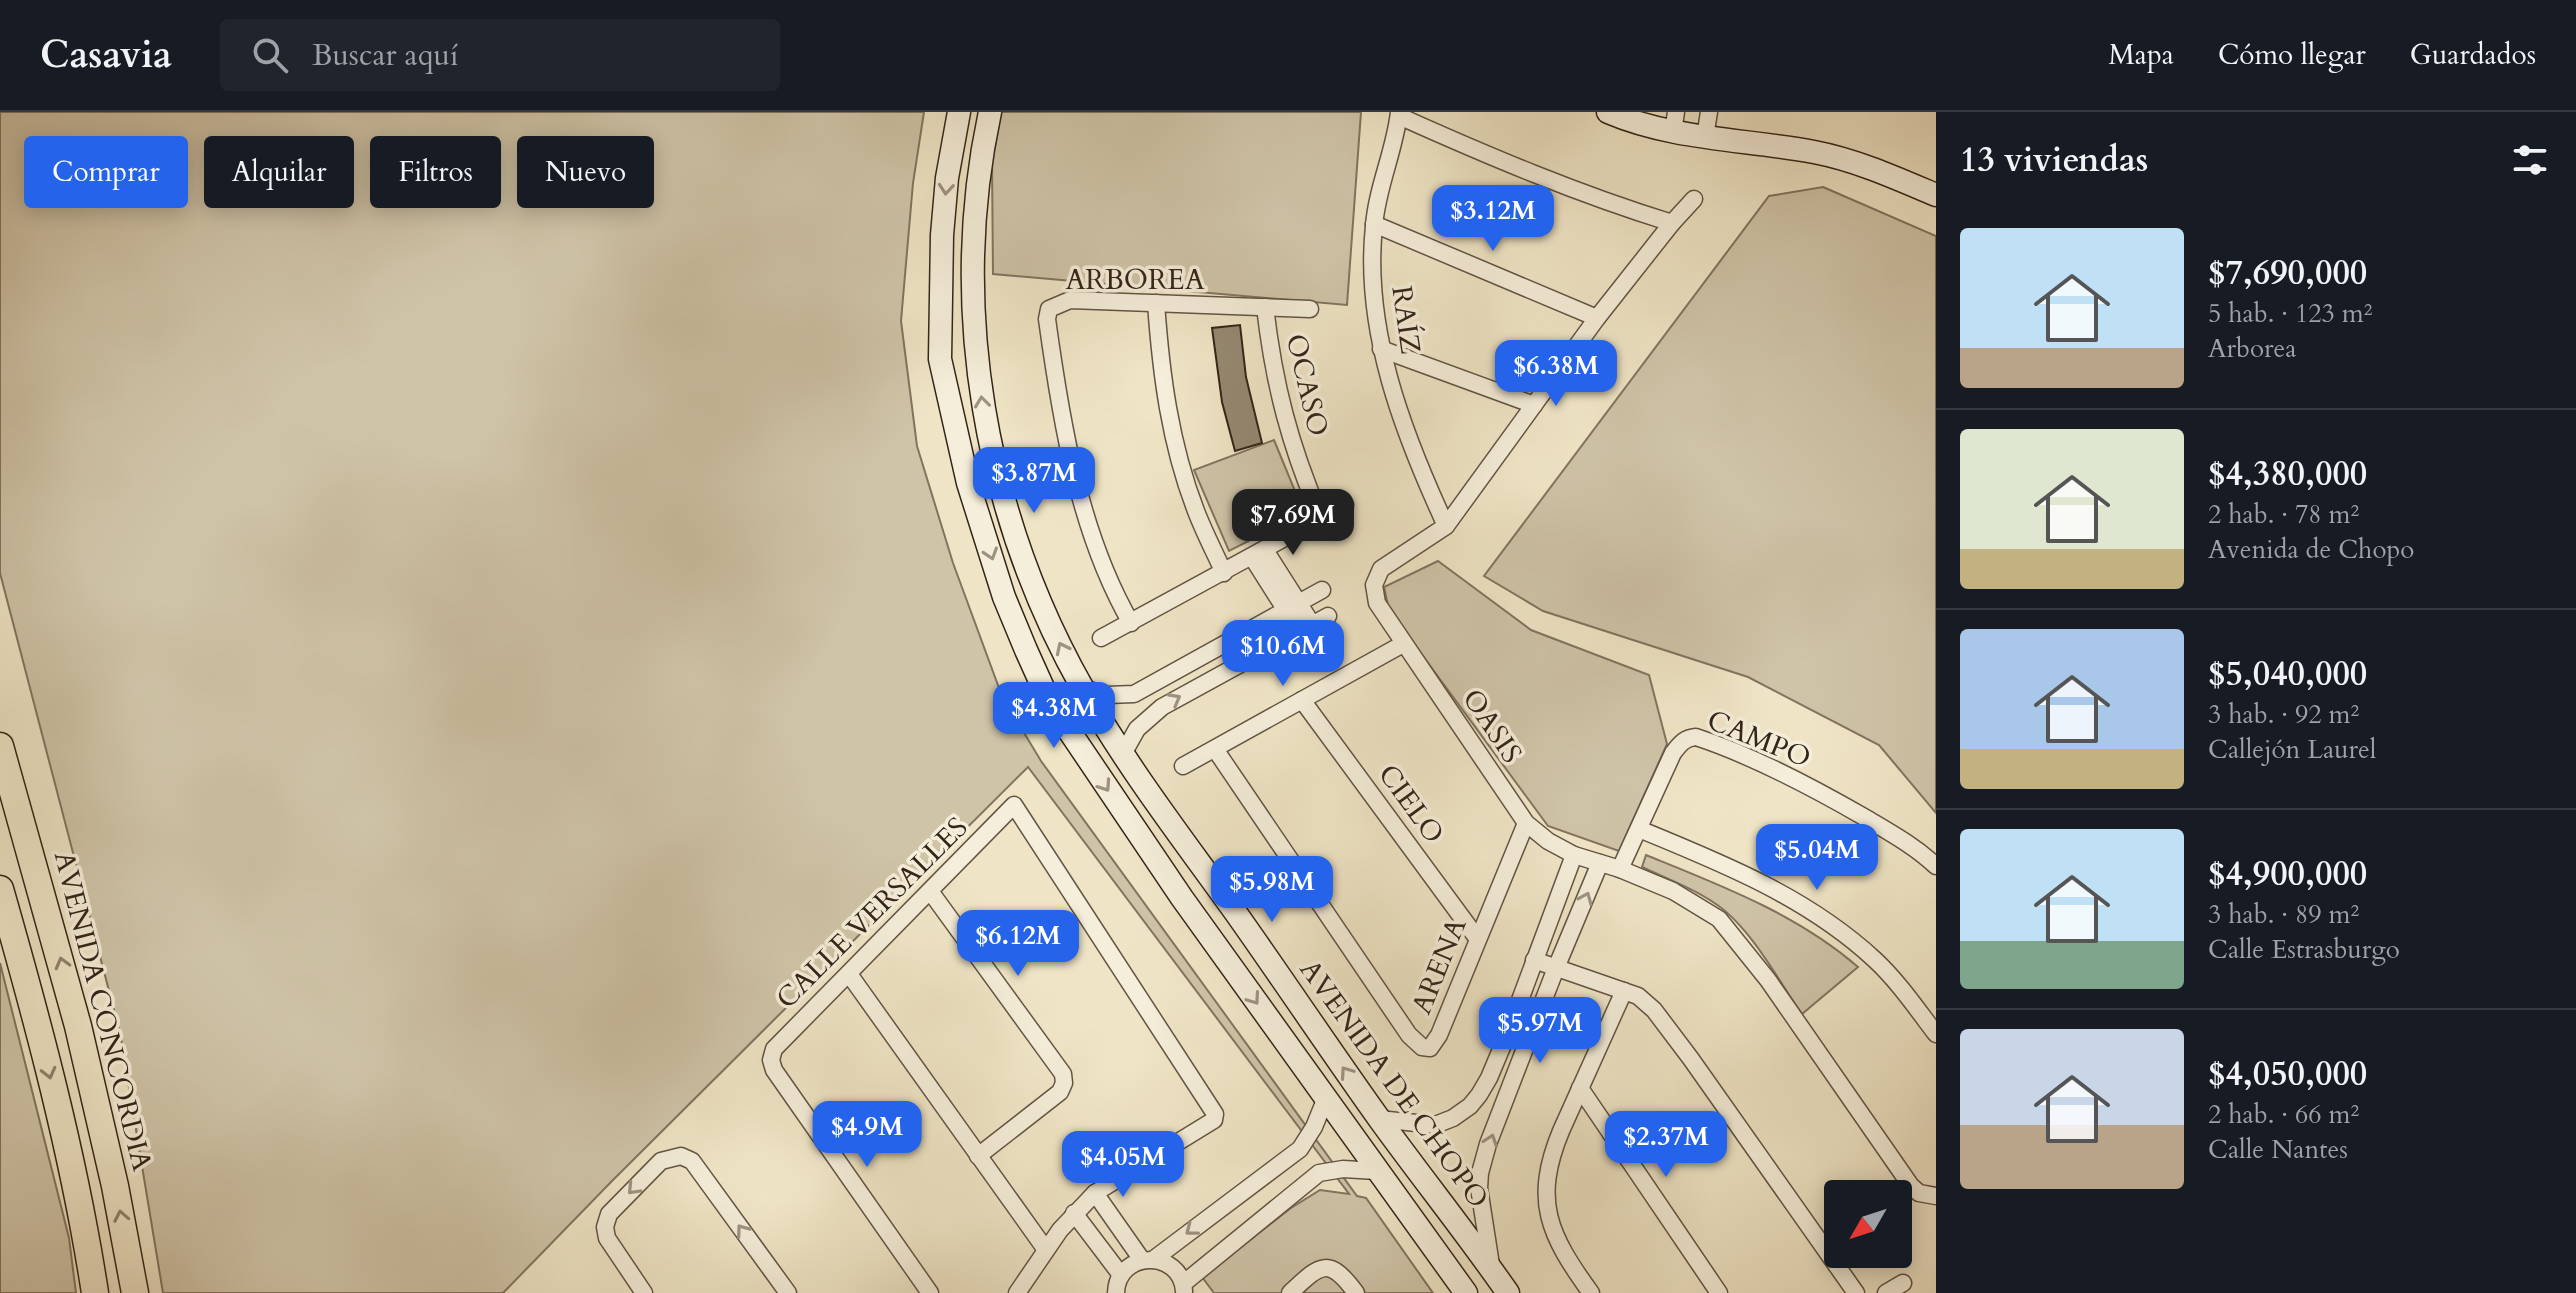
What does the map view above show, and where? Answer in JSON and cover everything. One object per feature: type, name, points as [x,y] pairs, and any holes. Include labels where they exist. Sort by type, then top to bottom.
[{"type":"main road","name":"AVENIDA CONCORDIA","points":[[0,746],[78,1026],[109,1157],[135,1293]]},
{"type":"main road","points":[[0,889],[60,1114],[88,1244],[95,1293]]},
{"type":"street","points":[[959,112],[947,178],[942,235],[940,359],[968,483],[1004,597],[1049,701],[1182,898],[1466,1293]]},
{"type":"street","name":"AVENIDA DE CHOPO","points":[[990,112],[974,232],[972,283],[984,415],[1004,500],[1036,595],[1082,688],[1123,754],[1379,1119],[1508,1293]]},
{"type":"street","points":[[1608,112],[1674,122],[1705,137],[1754,141],[1818,152],[1873,169],[1936,195]]},
{"type":"street","points":[[1705,137],[1709,112]]},
{"type":"street","points":[[1399,114],[1518,168],[1607,203],[1672,223]]},
{"type":"street","name":"RAÍZ","points":[[1399,114],[1374,224],[1374,284],[1381,349],[1401,420],[1446,526]]},
{"type":"street","points":[[1446,526],[1597,318],[1694,199]]},
{"type":"street","points":[[1374,224],[1597,318]]},
{"type":"street","name":"ARBOREA","points":[[1131,623],[1104,567],[1077,484],[1059,407],[1047,319],[1049,309],[1070,300],[1310,309]]},
{"type":"street","points":[[1156,303],[1161,373],[1175,442],[1195,509],[1224,573]]},
{"type":"street","name":"OCASO","points":[[1265,307],[1271,362],[1283,415],[1321,518]]},
{"type":"street","points":[[1381,349],[1534,405]]},
{"type":"street","points":[[1101,638],[1345,505]]},
{"type":"street","name":"OASIS","points":[[1446,526],[1381,569],[1374,585],[1377,603],[1526,823],[1548,841],[1574,855],[1620,869],[1673,891],[1719,919],[1768,980],[1911,1186],[1919,1193],[1936,1196]]},
{"type":"street","points":[[1259,554],[1306,628]]},
{"type":"street","points":[[1082,688],[1107,695],[1134,694],[1322,590]]},
{"type":"street","points":[[1123,754],[1137,729],[1162,707],[1328,616]]},
{"type":"street","points":[[1183,766],[1403,644]]},
{"type":"street","name":"CIELO","points":[[1302,700],[1477,938]]},
{"type":"street","name":"CAMPO","points":[[1620,869],[1673,753],[1682,742],[1696,737],[1788,776],[1838,802],[1895,835],[1936,866]]},
{"type":"street","name":"ARENA","points":[[1215,749],[1409,1035],[1422,1047],[1430,1048],[1437,1041],[1526,823]]},
{"type":"street","name":"CALLE VERSALLES","points":[[930,1293],[774,1070],[771,1060],[774,1049],[1014,805],[1212,1107],[1214,1120],[1095,1193]]},
{"type":"street","points":[[1639,829],[1760,881],[1836,928],[1876,960],[1936,1034]]},
{"type":"street","points":[[1379,1119],[1435,1125],[1453,1118],[1470,1106],[1489,1078],[1574,855]]},
{"type":"street","points":[[1492,1271],[1483,1223],[1480,1173],[1488,1144],[1556,968],[1600,863]]},
{"type":"street","points":[[1182,898],[1210,879]]},
{"type":"street","points":[[930,891],[1063,1074],[1064,1083],[1060,1092],[978,1156]]},
{"type":"street","points":[[1534,960],[1645,1001],[1666,1024],[1856,1293]]},
{"type":"street","points":[[849,974],[1046,1250]]},
{"type":"street","points":[[1591,1293],[1561,1250],[1545,1201],[1552,1152],[1624,991]]},
{"type":"street","points":[[1580,1088],[1719,1293]]},
{"type":"street","points":[[1116,1293],[1121,1275],[1130,1265],[1148,1259],[1300,1149],[1314,1127],[1325,1100]]},
{"type":"street","points":[[1300,1149],[1319,1173]]},
{"type":"street","points":[[644,1293],[612,1249],[605,1227],[609,1214],[661,1161],[681,1156],[692,1161],[788,1293]]},
{"type":"street","points":[[1017,1293],[1074,1213],[1095,1193],[1148,1259],[1167,1263],[1177,1271],[1184,1288],[1319,1173],[1343,1169],[1377,1171]]},
{"type":"street","points":[[1074,1213],[1121,1275]]},
{"type":"street","points":[[1290,1293],[1316,1269],[1325,1266],[1334,1269],[1356,1293]]},
{"type":"street","points":[[1886,1293],[1903,1283]]},
{"type":"shaded area","points":[[0,112],[924,112],[913,183],[901,321],[917,446],[953,563],[1002,696],[1041,761],[1357,1196],[1366,1198],[1433,1293],[1214,1293],[1202,1277],[1291,1208],[1320,1190],[1349,1194],[1028,767],[503,1293],[163,1293],[120,1033],[0,573]]},
{"type":"shaded area","points":[[1001,112],[1361,112],[1347,305],[993,274],[992,163]]},
{"type":"shaded area","points":[[1823,187],[1936,236],[1936,813],[1879,745],[1748,677],[1543,611],[1484,576],[1769,196]]},
{"type":"shaded area","points":[[1274,440],[1304,513],[1229,551],[1194,470]]},
{"type":"shaded area","points":[[1438,561],[1531,630],[1649,675],[1667,744],[1619,851],[1548,826],[1389,610],[1384,587]]},
{"type":"shaded area","points":[[1646,855],[1784,916],[1810,931],[1858,967],[1802,1014],[1736,921],[1705,897],[1642,867]]},
{"type":"shaded area","points":[[0,963],[69,1238],[76,1293],[0,1293]]},
{"type":"building","points":[[1240,325],[1246,377],[1262,443],[1235,451],[1222,402],[1212,328]]}]
